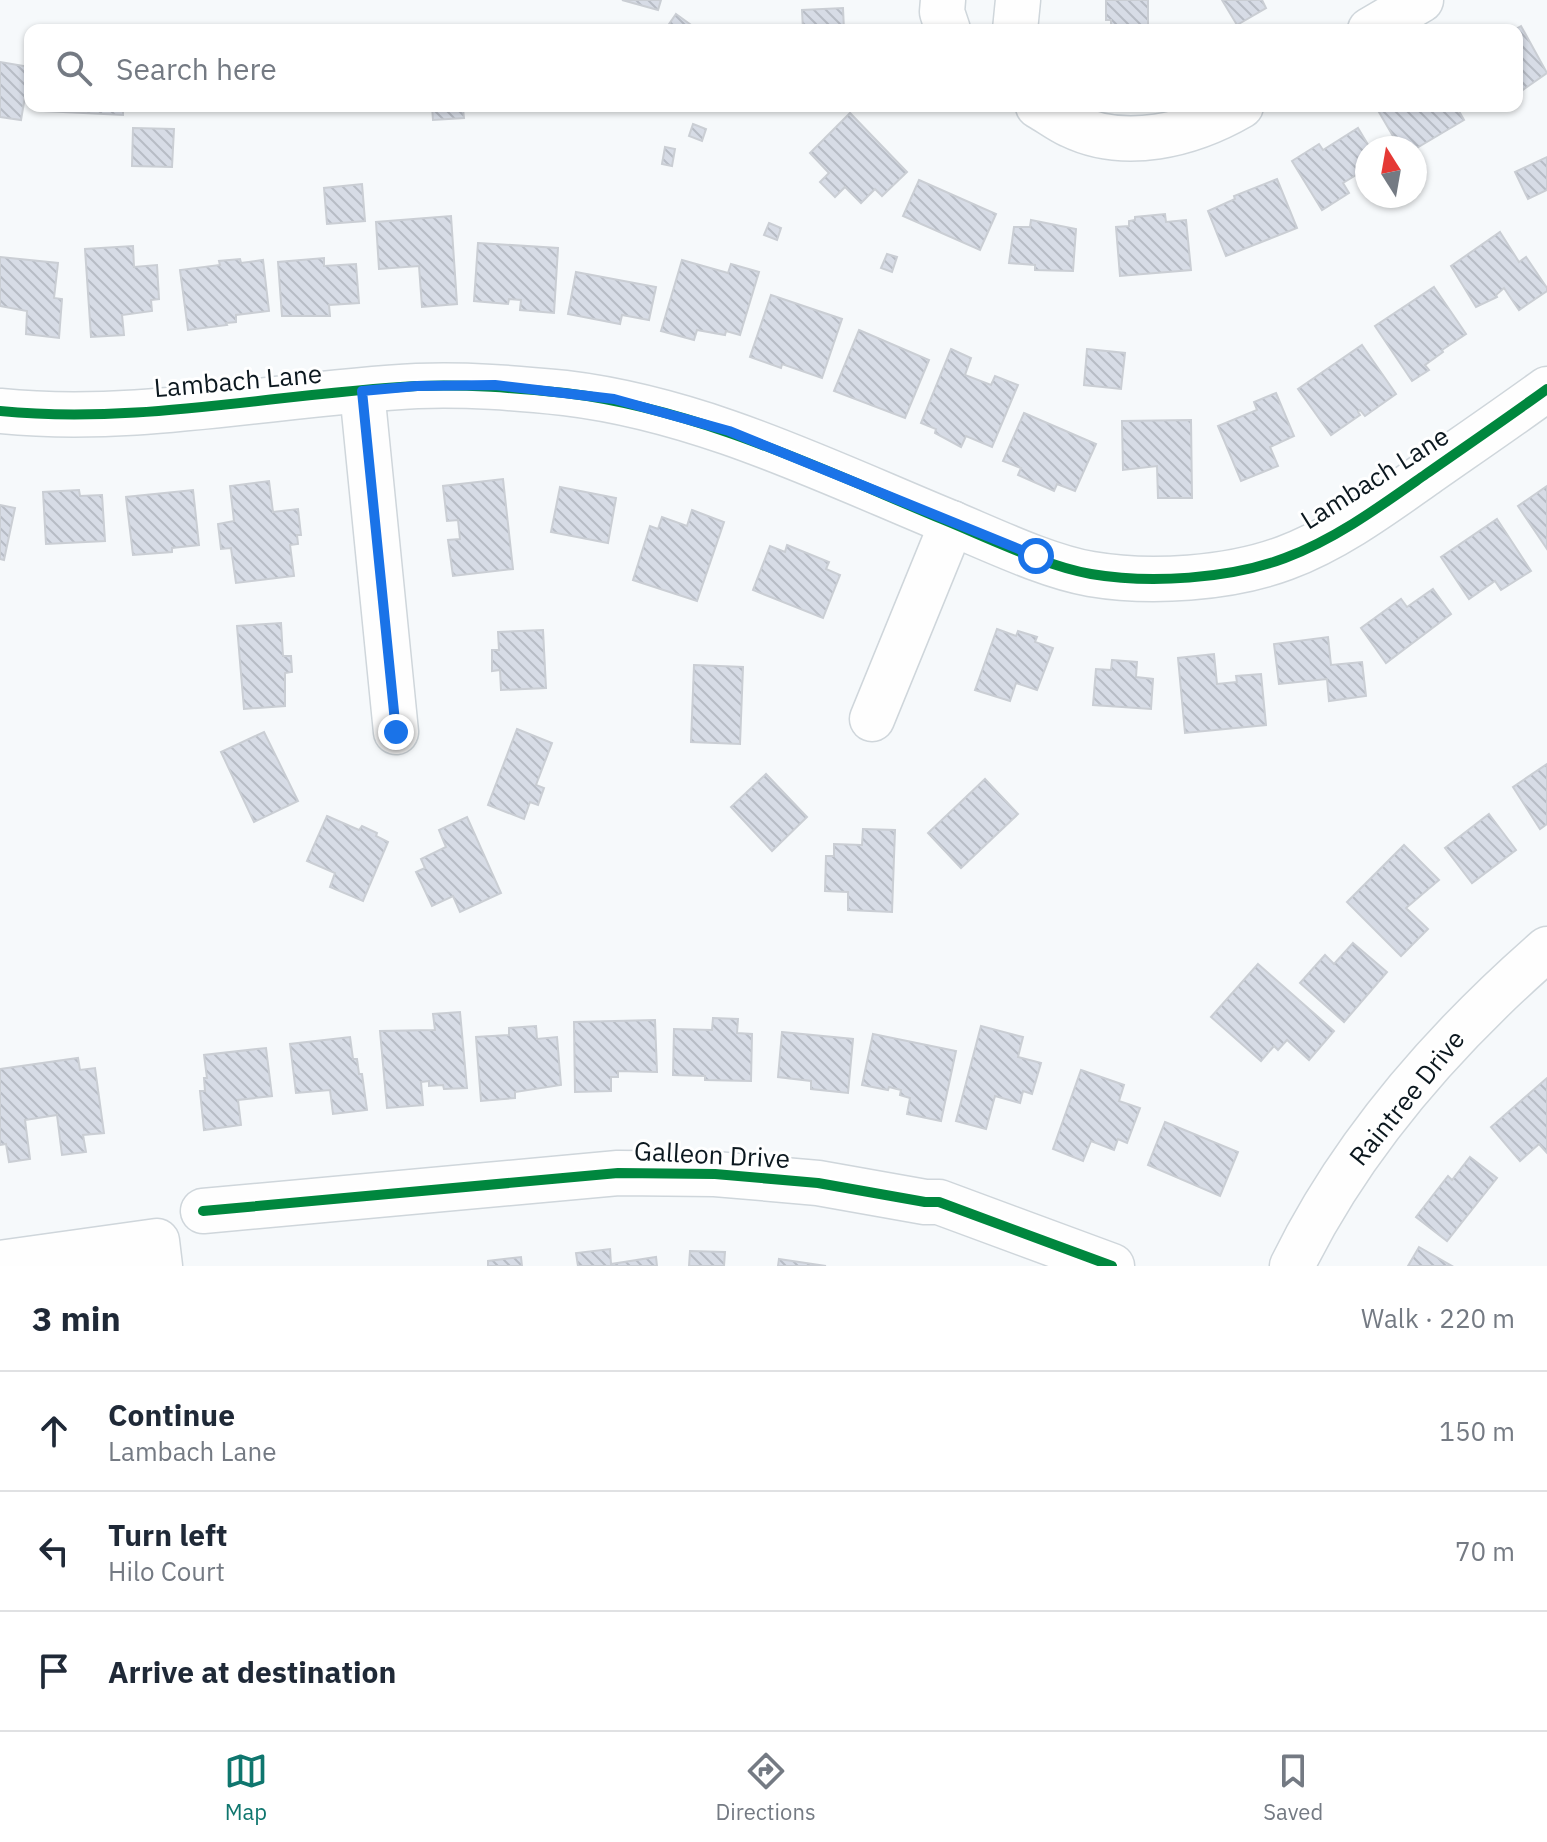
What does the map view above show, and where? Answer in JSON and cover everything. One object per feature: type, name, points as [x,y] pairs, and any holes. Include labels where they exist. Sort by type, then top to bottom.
[{"type":"street","points":[[943,0],[942,12],[946,24]]},
{"type":"street","points":[[1016,24],[1018,0]]},
{"type":"street","points":[[1380,24],[1421,0]]},
{"type":"street","points":[[1048,112],[1087,132],[1137,139],[1167,136],[1204,126],[1230,112]]},
{"type":"street","name":"Lambach Lane","points":[[0,411],[47,416],[113,415],[417,386],[495,385],[614,399],[729,431],[952,523],[1087,574],[1180,578],[1253,568],[1288,557],[1346,528],[1547,389]]},
{"type":"street","points":[[362,391],[396,732]]},
{"type":"street","points":[[872,719],[952,523]]},
{"type":"street","name":"Raintree Drive","points":[[1292,1266],[1348,1170],[1389,1113],[1446,1045],[1547,949]]},
{"type":"street","name":"Galleon Drive","points":[[203,1211],[618,1173],[715,1174],[818,1183],[939,1202],[1112,1266]]},
{"type":"street","points":[[0,1263],[157,1241],[160,1266]]},
{"type":"building","points":[[622,0],[661,0],[658,10]]},
{"type":"building","points":[[1106,0],[1148,0],[1148,24],[1111,24],[1111,20],[1106,20]]},
{"type":"building","points":[[1222,0],[1262,0],[1266,8],[1236,24]]},
{"type":"building","points":[[843,8],[844,24],[803,24],[802,10]]},
{"type":"building","points":[[676,14],[690,24],[669,24]]},
{"type":"building","points":[[1523,30],[1547,73],[1523,90]]},
{"type":"building","points":[[0,62],[24,66],[21,120],[0,117]]},
{"type":"building","points":[[64,112],[123,112],[123,115]]},
{"type":"building","points":[[432,112],[463,112],[464,118],[433,120]]},
{"type":"building","points":[[1379,112],[1459,112],[1464,120],[1427,142],[1427,136],[1393,136]]},
{"type":"building","points":[[850,113],[907,172],[882,196],[875,189],[861,203],[845,187],[835,197],[820,182],[829,173],[810,153]]},
{"type":"building","points":[[693,124],[706,129],[702,141],[689,136]]},
{"type":"building","points":[[133,128],[174,129],[172,167],[132,166]]},
{"type":"building","points":[[1358,128],[1363,136],[1355,136],[1355,176],[1343,183],[1349,193],[1322,210],[1292,161],[1319,144],[1323,150]]},
{"type":"building","points":[[665,147],[675,149],[672,166],[662,164]]},
{"type":"building","points":[[1547,157],[1547,190],[1528,199],[1515,172]]},
{"type":"building","points":[[1277,179],[1297,228],[1226,256],[1208,211],[1235,199],[1234,196]]},
{"type":"building","points":[[919,180],[996,214],[980,250],[903,216]]},
{"type":"building","points":[[362,184],[365,221],[327,224],[324,188]]},
{"type":"building","points":[[1165,214],[1166,222],[1186,220],[1191,270],[1120,276],[1116,227],[1129,226],[1129,221],[1135,220],[1135,217]]},
{"type":"building","points":[[451,216],[457,304],[422,307],[419,266],[379,269],[376,222]]},
{"type":"building","points":[[1031,220],[1076,229],[1073,271],[1035,270],[1035,265],[1009,263],[1014,227],[1030,227]]},
{"type":"building","points":[[769,223],[781,228],[777,240],[764,235]]},
{"type":"building","points":[[1500,232],[1519,262],[1526,257],[1547,288],[1519,310],[1504,288],[1497,297],[1476,307],[1451,266]]},
{"type":"building","points":[[478,243],[558,248],[554,313],[520,310],[521,300],[509,299],[508,304],[474,301]]},
{"type":"building","points":[[133,246],[134,267],[157,265],[159,299],[151,300],[152,311],[122,315],[124,335],[91,337],[85,249]]},
{"type":"building","points":[[887,254],[897,257],[892,272],[881,268]]},
{"type":"building","points":[[0,257],[58,263],[54,298],[62,299],[59,338],[26,334],[27,311],[0,306]]},
{"type":"building","points":[[324,258],[324,266],[356,264],[359,303],[329,305],[330,316],[282,316],[278,262]]},
{"type":"building","points":[[240,259],[241,263],[263,260],[269,311],[236,315],[236,322],[227,325],[188,330],[180,270]]},
{"type":"building","points":[[682,260],[728,273],[731,264],[759,272],[740,335],[697,330],[694,340],[661,331]]},
{"type":"building","points":[[576,272],[656,287],[649,320],[622,315],[620,324],[568,314]]},
{"type":"building","points":[[1434,287],[1466,334],[1442,350],[1425,365],[1429,370],[1412,381],[1375,326]]},
{"type":"building","points":[[771,295],[842,319],[822,378],[750,357]]},
{"type":"building","points":[[859,330],[929,360],[905,418],[834,391]]},
{"type":"building","points":[[1362,345],[1396,394],[1365,416],[1360,410],[1360,415],[1331,435],[1298,389]]},
{"type":"building","points":[[951,349],[971,358],[965,375],[991,385],[995,376],[1018,385],[992,447],[966,436],[961,447],[935,433],[936,429],[921,423]]},
{"type":"building","points":[[1087,349],[1125,353],[1121,389],[1084,385]]},
{"type":"building","points":[[1276,393],[1294,436],[1270,447],[1278,466],[1241,481],[1218,426],[1257,410],[1254,402]]},
{"type":"building","points":[[1024,413],[1096,444],[1075,491],[1057,484],[1054,491],[1018,475],[1021,468],[1003,461]]},
{"type":"building","points":[[1191,420],[1192,498],[1158,498],[1157,466],[1123,470],[1122,421]]},
{"type":"building","points":[[503,479],[513,569],[453,576],[448,540],[460,539],[458,520],[447,521],[443,486]]},
{"type":"building","points":[[269,481],[273,512],[298,509],[301,535],[297,535],[298,544],[290,545],[294,576],[236,583],[231,548],[221,549],[218,524],[234,521],[230,486]]},
{"type":"building","points":[[1547,486],[1547,549],[1518,506]]},
{"type":"building","points":[[560,487],[616,498],[608,543],[551,532]]},
{"type":"building","points":[[79,490],[80,496],[102,495],[105,541],[46,544],[43,492]]},
{"type":"building","points":[[193,490],[199,545],[172,548],[172,552],[133,555],[126,497]]},
{"type":"building","points":[[0,505],[15,508],[4,560],[0,559]]},
{"type":"building","points":[[692,510],[724,522],[697,601],[633,580],[650,526],[658,529],[662,517],[687,526]]},
{"type":"building","points":[[1497,519],[1531,571],[1501,590],[1495,581],[1469,599],[1441,557]]},
{"type":"building","points":[[787,545],[829,562],[826,569],[840,575],[823,618],[753,590],[770,546],[785,552]]},
{"type":"building","points":[[1433,589],[1451,614],[1386,663],[1361,628],[1401,599],[1407,607]]},
{"type":"building","points":[[281,623],[283,656],[291,656],[292,672],[285,673],[285,706],[244,709],[237,626]]},
{"type":"building","points":[[997,629],[1016,636],[1018,631],[1037,637],[1035,642],[1053,648],[1037,690],[1016,683],[1010,701],[975,690]]},
{"type":"building","points":[[543,630],[546,688],[501,690],[500,670],[492,671],[492,650],[499,650],[498,632]]},
{"type":"building","points":[[1328,637],[1331,665],[1362,662],[1366,696],[1329,701],[1327,679],[1279,684],[1274,644]]},
{"type":"building","points":[[1214,654],[1217,684],[1237,682],[1236,676],[1261,674],[1266,725],[1185,733],[1178,658]]},
{"type":"building","points":[[1112,660],[1137,662],[1136,677],[1153,679],[1151,709],[1093,705],[1096,669],[1111,670]]},
{"type":"building","points":[[694,665],[743,667],[740,744],[691,742]]},
{"type":"building","points":[[517,729],[552,743],[536,785],[544,788],[538,805],[530,802],[524,819],[488,805]]},
{"type":"building","points":[[264,732],[298,801],[254,822],[221,752]]},
{"type":"building","points":[[1547,764],[1547,824],[1540,829],[1513,787]]},
{"type":"building","points":[[766,774],[807,817],[772,851],[731,807]]},
{"type":"building","points":[[985,779],[1018,814],[961,868],[928,833]]},
{"type":"building","points":[[1489,814],[1516,850],[1472,883],[1445,848]]},
{"type":"building","points":[[327,816],[359,830],[362,826],[388,842],[363,901],[330,887],[335,873],[307,861]]},
{"type":"building","points":[[467,817],[501,893],[460,912],[453,896],[432,906],[416,872],[425,868],[421,859],[446,847],[439,830]]},
{"type":"building","points":[[863,829],[895,830],[892,912],[848,910],[848,892],[825,891],[826,856],[834,856],[834,844],[862,845]]},
{"type":"building","points":[[1404,845],[1439,880],[1406,908],[1428,929],[1401,956],[1347,902]]},
{"type":"building","points":[[1353,943],[1387,972],[1344,1022],[1300,983],[1325,955],[1334,964]]},
{"type":"building","points":[[1258,964],[1334,1031],[1309,1060],[1287,1040],[1278,1050],[1274,1046],[1261,1061],[1211,1017]]},
{"type":"building","points":[[460,1012],[467,1088],[444,1089],[443,1085],[429,1086],[429,1081],[421,1082],[423,1105],[387,1108],[380,1031],[435,1030],[433,1014]]},
{"type":"building","points":[[713,1018],[738,1019],[737,1033],[752,1034],[751,1081],[705,1080],[705,1076],[673,1075],[674,1029],[712,1030]]},
{"type":"building","points":[[655,1020],[657,1072],[618,1071],[618,1077],[611,1077],[611,1091],[575,1092],[574,1022]]},
{"type":"building","points":[[536,1026],[537,1039],[557,1037],[561,1085],[515,1092],[515,1098],[481,1101],[476,1037],[509,1035],[509,1028]]},
{"type":"building","points":[[981,1026],[1023,1037],[1018,1057],[1041,1063],[1032,1094],[1023,1091],[1020,1103],[995,1096],[986,1129],[956,1121]]},
{"type":"building","points":[[782,1032],[853,1039],[848,1093],[811,1089],[811,1081],[778,1077]]},
{"type":"building","points":[[873,1034],[956,1051],[941,1121],[907,1114],[910,1098],[900,1095],[901,1090],[862,1085]]},
{"type":"building","points":[[350,1037],[353,1059],[357,1059],[359,1074],[362,1074],[367,1110],[333,1114],[330,1090],[296,1093],[290,1044]]},
{"type":"building","points":[[266,1048],[272,1096],[238,1100],[241,1125],[204,1130],[200,1091],[205,1091],[204,1078],[207,1078],[204,1055]]},
{"type":"building","points":[[78,1058],[80,1070],[95,1068],[104,1133],[83,1135],[86,1152],[62,1155],[57,1115],[25,1120],[30,1159],[9,1162],[6,1144],[0,1145],[0,1069]]},
{"type":"building","points":[[1081,1070],[1124,1085],[1119,1101],[1140,1108],[1127,1143],[1118,1139],[1114,1150],[1091,1141],[1083,1161],[1053,1149]]},
{"type":"building","points":[[1547,1078],[1547,1153],[1539,1144],[1520,1161],[1491,1127]]},
{"type":"building","points":[[1165,1122],[1238,1152],[1220,1196],[1148,1165]]},
{"type":"building","points":[[1470,1157],[1497,1178],[1447,1241],[1416,1217],[1448,1176],[1452,1180]]},
{"type":"building","points":[[1419,1247],[1452,1266],[1408,1266]]},
{"type":"building","points":[[610,1249],[611,1264],[656,1257],[657,1266],[578,1266],[576,1253]]},
{"type":"building","points":[[690,1251],[725,1252],[724,1266],[689,1266]]},
{"type":"building","points":[[521,1257],[522,1266],[488,1266],[488,1261]]},
{"type":"building","points":[[779,1259],[826,1266],[778,1266]]},
{"type":"cycle path","points":[[0,411],[52,414],[157,411],[417,386],[491,387],[565,393],[663,412],[759,443],[1055,565],[1114,577],[1164,579],[1239,571],[1304,550],[1375,509],[1547,389]]},
{"type":"cycle path","points":[[203,1211],[618,1173],[715,1174],[818,1183],[939,1202],[1112,1266]]},
{"type":"route","points":[[396,732],[362,391],[417,386],[495,385],[614,399],[729,431],[1036,556]]}]
